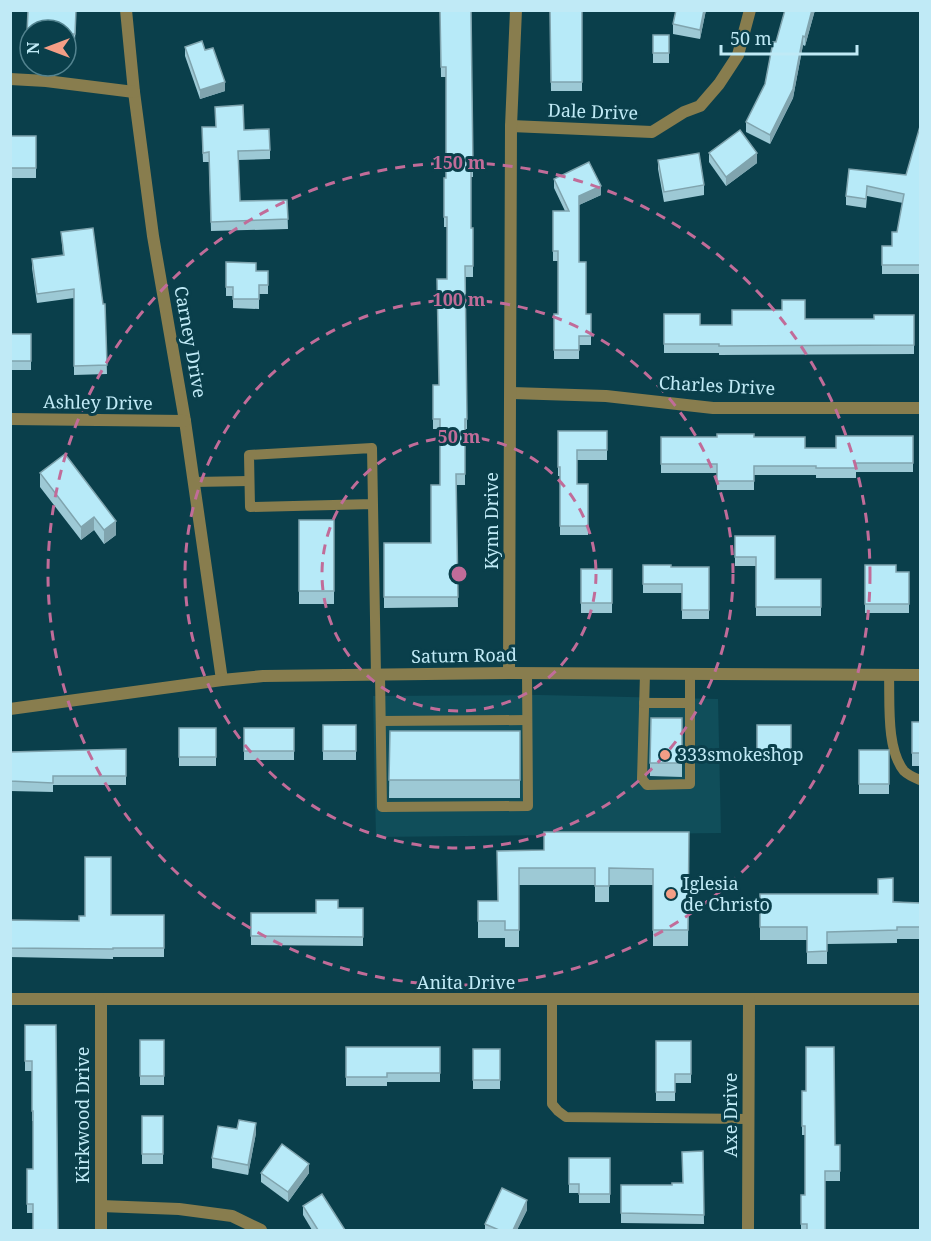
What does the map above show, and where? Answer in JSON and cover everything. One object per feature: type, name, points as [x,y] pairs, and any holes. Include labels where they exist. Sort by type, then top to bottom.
[{"type":"street","name":"Carney Drive","points":[[126,10],[153,236],[185,422],[222,680]]},
{"type":"street","name":"Kynn Drive","points":[[509,673],[512,393],[511,126],[516,10]]},
{"type":"street","name":"Dale Drive","points":[[511,126],[652,132],[684,112],[700,106],[719,84],[738,55],[750,10]]},
{"type":"street","points":[[10,79],[134,92]]},
{"type":"street","name":"Charles Drive","points":[[512,393],[606,396],[713,408],[921,408]]},
{"type":"street","name":"Ashley Drive","points":[[10,419],[185,422]]},
{"type":"street","name":"Saturn Road","points":[[10,709],[263,676],[509,673],[921,675]]},
{"type":"street","name":"Anita Drive","points":[[10,999],[552,1001],[921,999]]},
{"type":"street","name":"Axe Drive","points":[[748,1230],[749,999]]},
{"type":"street","name":"Kirkwood Drive","points":[[101,1000],[101,1230]]},
{"type":"street","points":[[101,1206],[179,1209],[232,1216],[261,1230]]},
{"type":"lane","points":[[373,504],[250,507],[249,455],[372,448],[382,807],[528,806],[527,673]]},
{"type":"lane","points":[[194,482],[249,481]]},
{"type":"lane","points":[[645,674],[642,779],[647,785],[690,784],[690,674]]},
{"type":"lane","points":[[889,675],[892,739],[896,758],[906,773],[921,780]]},
{"type":"lane","points":[[644,703],[690,703]]},
{"type":"lane","points":[[381,720],[527,720]]},
{"type":"lane","points":[[552,1001],[552,1104],[566,1117],[749,1119]]},
{"type":"shaded area","points":[[539,695],[718,699],[721,833],[376,837],[373,696]]},
{"type":"building","points":[[76,10],[76,18],[28,18],[28,11]]},
{"type":"building","points":[[440,10],[471,10],[473,266],[465,266],[467,419],[465,419],[465,474],[456,474],[458,597],[384,597],[384,543],[431,543],[431,485],[440,485],[440,419],[433,419],[433,385],[439,385],[437,279],[447,279],[447,217],[444,217],[446,67],[441,67]]},
{"type":"building","points":[[550,10],[582,10],[582,82],[551,82]]},
{"type":"building","points":[[676,10],[704,10],[700,30],[673,24]]},
{"type":"building","points":[[785,10],[812,10],[805,37],[803,36],[793,89],[770,135],[746,122],[765,84],[773,42],[776,42]]},
{"type":"building","points":[[653,35],[669,35],[669,53],[653,53]]},
{"type":"building","points":[[202,41],[205,50],[213,48],[225,82],[200,90],[185,47]]},
{"type":"building","points":[[243,105],[244,130],[269,129],[270,150],[238,151],[240,201],[287,200],[288,219],[211,222],[209,152],[203,153],[202,127],[216,127],[215,107]]},
{"type":"building","points":[[921,123],[921,265],[882,265],[882,246],[892,246],[892,232],[897,232],[904,194],[867,186],[866,199],[846,196],[849,169],[906,175]]},
{"type":"building","points":[[740,130],[757,153],[726,177],[709,153]]},
{"type":"building","points":[[10,136],[36,136],[36,168],[10,168]]},
{"type":"building","points":[[699,153],[704,185],[664,192],[658,160]]},
{"type":"building","points":[[589,162],[601,186],[579,196],[579,262],[586,262],[586,314],[591,314],[591,336],[579,336],[579,350],[554,350],[554,314],[558,314],[558,251],[553,251],[553,211],[569,211],[554,179]]},
{"type":"building","points":[[93,228],[103,304],[105,304],[107,365],[74,366],[74,289],[37,294],[32,259],[64,255],[61,232]]},
{"type":"building","points":[[226,262],[256,263],[256,271],[268,271],[268,285],[259,285],[259,299],[233,299],[233,287],[226,287]]},
{"type":"building","points":[[782,300],[805,300],[805,319],[874,319],[874,315],[914,315],[914,345],[664,344],[664,314],[700,314],[700,325],[732,325],[732,310],[782,310]]},
{"type":"building","points":[[10,334],[31,334],[31,361],[10,361]]},
{"type":"building","points":[[558,431],[607,431],[607,450],[577,450],[577,484],[588,484],[588,526],[560,526]]},
{"type":"building","points":[[717,434],[805,437],[805,448],[836,448],[836,436],[913,436],[913,463],[856,463],[856,468],[754,466],[754,481],[717,481],[717,464],[661,464],[661,437],[717,437]]},
{"type":"building","points":[[65,454],[116,521],[104,530],[94,517],[81,527],[40,473]]},
{"type":"building","points":[[299,520],[334,520],[334,591],[299,591]]},
{"type":"building","points":[[735,536],[775,536],[775,579],[821,579],[821,607],[756,607],[756,557],[735,557]]},
{"type":"building","points":[[643,565],[709,567],[709,610],[682,610],[682,584],[643,584]]},
{"type":"building","points":[[865,565],[896,565],[896,572],[909,572],[909,604],[865,604]]},
{"type":"building","points":[[581,569],[612,569],[612,603],[581,603]]},
{"type":"building","points":[[651,718],[682,718],[682,763],[650,763]]},
{"type":"building","points":[[912,722],[921,722],[921,753],[912,753]]},
{"type":"building","points":[[323,725],[356,725],[356,751],[323,751]]},
{"type":"building","points":[[757,725],[791,725],[791,751],[757,751]]},
{"type":"building","points":[[179,728],[216,728],[216,757],[179,757]]},
{"type":"building","points":[[244,728],[294,728],[294,751],[244,751]]},
{"type":"building","points":[[390,731],[520,731],[520,780],[389,780]]},
{"type":"building","points":[[126,749],[126,776],[53,776],[53,783],[10,781],[10,752]]},
{"type":"building","points":[[859,750],[889,750],[889,784],[859,784]]},
{"type":"building","points":[[544,832],[689,832],[688,930],[653,930],[653,869],[609,868],[609,886],[595,886],[595,868],[519,868],[519,930],[505,930],[505,921],[478,921],[478,901],[498,901],[497,851],[544,850]]},
{"type":"building","points":[[85,857],[111,857],[111,915],[164,915],[164,948],[10,948],[10,920],[79,921],[79,916],[85,916]]},
{"type":"building","points":[[893,878],[893,902],[921,903],[921,927],[827,932],[827,951],[807,952],[807,927],[760,927],[760,894],[878,894],[878,879]]},
{"type":"building","points":[[316,900],[338,900],[338,908],[363,908],[363,937],[251,936],[251,913],[316,913]]},
{"type":"building","points":[[25,1025],[56,1025],[58,1230],[33,1230],[33,1204],[27,1204],[27,1169],[33,1169],[33,1111],[32,1061],[25,1061]]},
{"type":"building","points":[[140,1040],[164,1040],[164,1076],[140,1076]]},
{"type":"building","points":[[656,1041],[691,1041],[691,1074],[675,1074],[675,1092],[656,1092]]},
{"type":"building","points":[[346,1047],[440,1047],[440,1073],[387,1073],[387,1077],[346,1077]]},
{"type":"building","points":[[806,1047],[834,1047],[835,1145],[840,1145],[840,1171],[825,1171],[825,1230],[807,1230],[807,1224],[801,1224],[801,1195],[805,1195],[805,1126],[802,1126],[802,1091],[806,1091]]},
{"type":"building","points":[[473,1049],[500,1049],[500,1080],[473,1080]]},
{"type":"building","points":[[142,1116],[163,1116],[163,1154],[142,1154]]},
{"type":"building","points":[[239,1120],[256,1123],[248,1165],[212,1158],[218,1126],[237,1129]]},
{"type":"building","points":[[282,1144],[309,1164],[288,1192],[261,1173]]},
{"type":"building","points":[[703,1151],[704,1215],[621,1213],[621,1185],[683,1183],[682,1152]]},
{"type":"building","points":[[569,1158],[610,1158],[610,1194],[579,1194],[579,1184],[569,1184]]},
{"type":"building","points":[[502,1188],[527,1200],[513,1230],[499,1230],[485,1224]]},
{"type":"building","points":[[322,1194],[345,1230],[318,1230],[303,1206]]},
{"type":"place","name":"333smokeshop","points":[[665,755]]},
{"type":"place","name":"Iglesia de Christo","points":[[671,894]]}]
